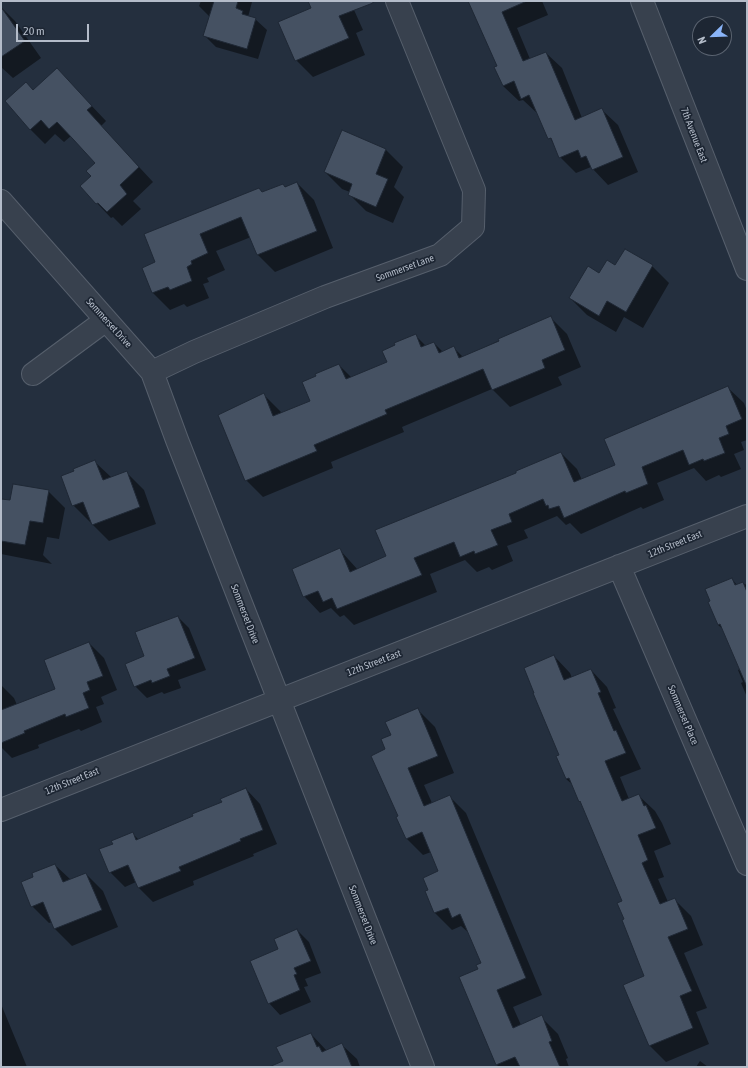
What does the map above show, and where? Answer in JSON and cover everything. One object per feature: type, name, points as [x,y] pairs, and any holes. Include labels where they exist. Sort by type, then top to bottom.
[{"type":"street","name":"Sommerset Lane","points":[[152,372],[194,352],[325,297],[440,255],[473,227],[474,190],[397,1]]},
{"type":"street","name":"7th Avenue East","points":[[642,1],[747,269]]},
{"type":"street","name":"Sommerset Drive","points":[[1,201],[152,372],[177,440],[423,1067]]},
{"type":"street","points":[[33,374],[106,320]]},
{"type":"street","name":"12th Street East","points":[[1,810],[747,516]]},
{"type":"street","name":"Sommerset Place","points":[[619,566],[747,864]]},
{"type":"building","points":[[214,1],[238,1],[236,8],[243,11],[242,14],[256,18],[247,49],[203,36]]},
{"type":"building","points":[[308,1],[373,1],[373,3],[339,16],[349,38],[295,61],[278,22],[311,8]]},
{"type":"building","points":[[468,1],[527,1],[502,12],[523,61],[546,52],[575,120],[602,108],[623,157],[592,170],[586,156],[581,158],[578,150],[559,158],[551,138],[548,139],[529,95],[521,99],[514,81],[503,86],[494,67],[497,66]]},
{"type":"building","points":[[1,7],[25,41],[1,57]]},
{"type":"building","points":[[57,68],[92,106],[87,110],[139,167],[120,185],[127,194],[107,212],[98,203],[96,204],[80,186],[91,176],[86,171],[95,163],[73,139],[57,122],[49,129],[41,120],[30,130],[5,101],[26,82],[33,90]]},
{"type":"building","points":[[342,130],[386,149],[376,174],[388,179],[376,207],[348,195],[352,184],[324,172]]},
{"type":"building","points":[[297,182],[317,231],[257,255],[241,217],[200,234],[208,253],[191,261],[192,264],[187,267],[192,281],[170,290],[168,287],[152,293],[142,268],[155,262],[144,234],[259,188],[262,192],[283,184],[285,187]]},
{"type":"building","points":[[625,249],[653,265],[626,312],[607,301],[599,316],[569,298],[588,266],[599,273],[607,260],[615,265]]},
{"type":"building","points":[[551,316],[565,350],[542,360],[545,368],[492,390],[483,369],[385,410],[387,414],[314,445],[317,451],[245,481],[218,415],[264,393],[273,416],[310,401],[302,382],[316,376],[315,374],[339,364],[346,379],[387,362],[382,351],[395,345],[394,343],[416,334],[421,347],[434,342],[439,353],[454,346],[459,358]]},
{"type":"building","points":[[728,386],[742,419],[726,426],[729,434],[719,438],[725,453],[704,461],[703,459],[689,465],[683,450],[642,467],[648,484],[626,493],[625,491],[564,518],[559,506],[549,509],[548,505],[546,506],[543,499],[509,514],[512,522],[491,530],[498,545],[475,554],[474,551],[460,557],[454,542],[414,558],[422,575],[337,609],[332,598],[323,602],[318,591],[303,597],[292,569],[340,548],[350,572],[386,556],[375,530],[516,473],[516,471],[561,452],[574,482],[615,465],[604,439]]},
{"type":"building","points":[[95,460],[103,480],[127,471],[140,507],[92,525],[83,502],[72,506],[61,476],[74,471],[73,469]]},
{"type":"building","points":[[13,484],[49,490],[43,523],[30,521],[25,545],[1,541],[1,499],[10,500]]},
{"type":"building","points":[[732,578],[735,585],[743,582],[747,592],[747,687],[720,624],[718,625],[708,602],[710,601],[705,589]]},
{"type":"building","points":[[178,616],[195,658],[167,669],[170,676],[152,683],[151,680],[134,687],[125,664],[144,656],[135,632]]},
{"type":"building","points":[[89,642],[103,676],[87,682],[90,690],[83,693],[89,708],[66,717],[65,714],[24,731],[25,733],[1,743],[1,710],[55,689],[44,660]]},
{"type":"building","points":[[554,655],[564,680],[591,669],[601,692],[598,693],[614,731],[616,730],[626,753],[605,761],[622,801],[639,794],[644,806],[646,805],[656,828],[638,835],[648,860],[642,863],[660,904],[675,898],[688,929],[668,937],[692,991],[680,996],[693,1028],[649,1046],[623,985],[644,976],[622,920],[624,919],[617,903],[622,901],[580,801],[579,802],[569,778],[566,779],[556,756],[559,755],[524,668]]},
{"type":"building","points":[[418,708],[438,756],[408,768],[424,806],[450,795],[526,978],[497,990],[513,1028],[542,1015],[552,1041],[549,1042],[560,1067],[520,1067],[515,1057],[496,1065],[459,977],[478,969],[476,965],[481,963],[460,914],[452,918],[448,908],[434,913],[425,891],[428,890],[423,878],[438,871],[422,832],[406,839],[396,817],[398,816],[371,756],[385,749],[381,739],[391,735],[385,722]]},
{"type":"building","points":[[246,788],[263,830],[179,867],[181,871],[138,888],[128,865],[109,873],[99,849],[113,844],[111,841],[133,832],[136,840],[193,816],[192,814],[222,802],[220,799]]},
{"type":"building","points":[[55,864],[63,882],[86,873],[102,910],[54,929],[43,902],[31,907],[21,882],[33,877],[32,873]]},
{"type":"building","points":[[297,929],[311,961],[294,968],[297,974],[294,975],[300,990],[268,1004],[250,961],[278,949],[274,939]]},
{"type":"building","points":[[311,1033],[317,1047],[319,1046],[322,1052],[342,1043],[352,1067],[269,1067],[283,1061],[276,1047]]}]
